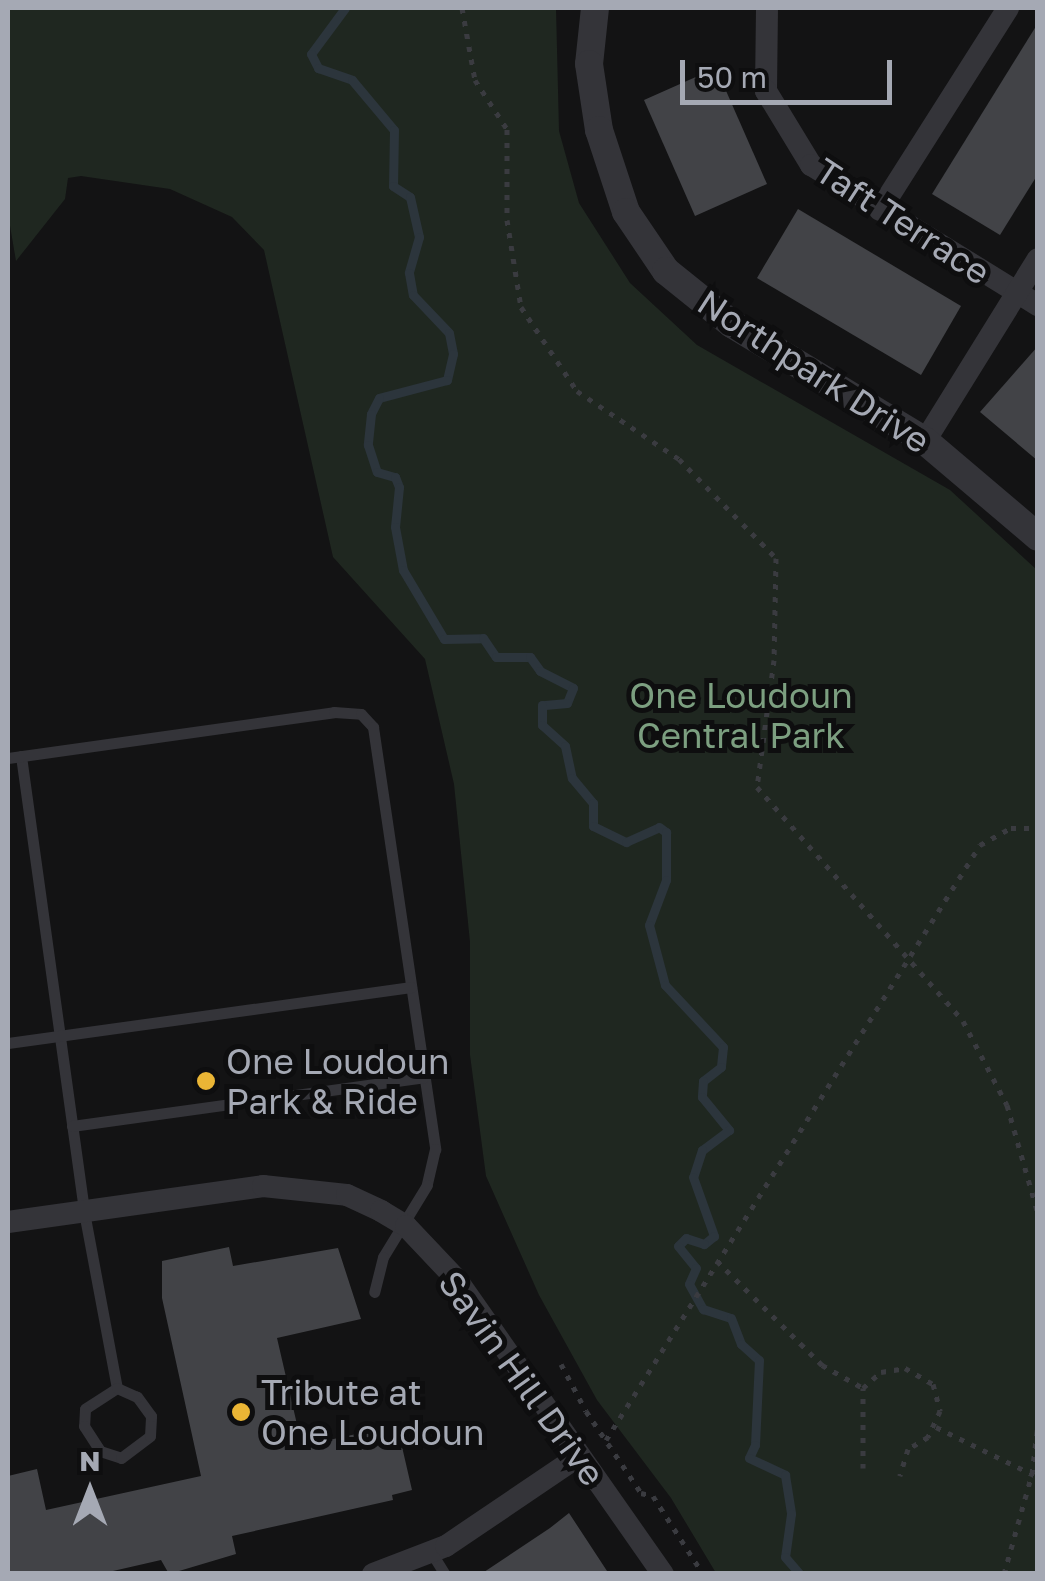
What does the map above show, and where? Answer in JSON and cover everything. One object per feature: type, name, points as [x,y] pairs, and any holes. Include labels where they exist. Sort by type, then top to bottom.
[{"type":"street","name":"Northpark Drive","points":[[595,8],[589,64],[598,130],[626,212],[666,271],[732,324],[925,440],[1038,537]]},
{"type":"street","name":"Taft Terrace","points":[[767,8],[762,64],[776,115],[811,165],[1038,305]]},
{"type":"street","points":[[880,210],[1008,8]]},
{"type":"street","points":[[925,440],[1038,259]]},
{"type":"street","name":"Savin Hill Drive","points":[[8,1222],[262,1186],[307,1187],[347,1195],[406,1226],[458,1280],[662,1574]]},
{"type":"street","points":[[373,1574],[430,1552],[578,1456]]},
{"type":"lane","points":[[117,1388],[84,1212],[60,1036],[14,757],[334,712],[362,714],[372,727],[435,1148],[427,1185],[406,1226],[383,1257],[374,1292]]},
{"type":"lane","points":[[8,1043],[411,987]]},
{"type":"lane","points":[[72,1126],[424,1077]]},
{"type":"lane","points":[[117,1388],[137,1397],[150,1416],[150,1436],[139,1449],[121,1458],[100,1451],[84,1426],[85,1408],[117,1388]]},
{"type":"lane","points":[[430,1552],[445,1574]]},
{"type":"path","points":[[462,8],[475,80],[507,129],[507,220],[521,308],[578,391],[680,459],[776,558],[774,660],[756,777],[768,802],[963,1021],[1007,1105],[1038,1214]]},
{"type":"path","points":[[606,1440],[980,846],[1011,828],[1038,828]]},
{"type":"path","points":[[717,1261],[822,1365],[863,1388]]},
{"type":"path","points":[[561,1364],[641,1493],[653,1496],[703,1574]]},
{"type":"path","points":[[863,1388],[893,1368],[925,1375],[939,1399],[936,1426],[900,1459],[899,1473]]},
{"type":"path","points":[[863,1388],[868,1452],[865,1466]]},
{"type":"path","points":[[1004,1574],[1035,1476],[1038,1424]]},
{"type":"path","points":[[936,1426],[1035,1476]]},
{"type":"path","points":[[866,1436],[875,1439]]},
{"type":"path","points":[[900,1447],[908,1449]]},
{"type":"green space","name":"One Loudoun Central Park","points":[[8,8],[556,8],[559,131],[579,203],[630,283],[697,345],[950,490],[1037,570],[1037,1573],[716,1573],[671,1498],[597,1400],[539,1295],[486,1176],[470,1055],[470,942],[454,784],[425,659],[333,557],[264,250],[232,217],[170,189],[81,176],[68,178],[65,199],[16,261],[8,214]]},
{"type":"building","points":[[1038,23],[1038,174],[1000,235],[932,194]]},
{"type":"building","points":[[716,68],[767,184],[695,216],[644,100]]},
{"type":"building","points":[[798,209],[961,306],[921,375],[757,278]]},
{"type":"building","points":[[1038,346],[1038,461],[980,412]]},
{"type":"building","name":"Tribute at One Loudoun","points":[[229,1247],[233,1266],[338,1248],[361,1319],[277,1338],[302,1446],[397,1425],[412,1490],[392,1495],[393,1500],[232,1536],[236,1554],[169,1574],[161,1560],[100,1574],[8,1574],[8,1476],[37,1469],[46,1510],[201,1476],[162,1298],[162,1261]]},
{"type":"building","points":[[569,1513],[609,1574],[481,1574],[550,1528]]},
{"type":"waterway","points":[[345,8],[311,54],[318,68],[352,80],[394,130],[393,186],[410,197],[419,237],[409,273],[413,295],[449,333],[453,354],[447,380],[379,398],[371,414],[368,445],[377,472],[395,477],[399,487],[395,527],[403,570],[444,639],[483,638],[496,657],[530,657],[540,671],[573,688],[567,703],[542,705],[542,725],[565,746],[572,778],[593,803],[593,826],[626,842],[659,827],[666,832],[666,880],[649,925],[665,985],[723,1047],[721,1067],[703,1081],[702,1097],[729,1130],[702,1150],[693,1177],[714,1236],[704,1244],[686,1238],[678,1246],[696,1268],[689,1284],[703,1309],[731,1318],[741,1344],[759,1360],[755,1445],[749,1458],[785,1475],[791,1514],[785,1557],[800,1574]]},
{"type":"place","name":"One Loudoun Park & Ride","points":[[206,1081]]},
{"type":"place","name":"Tribute at One Loudoun","points":[[241,1412]]}]
